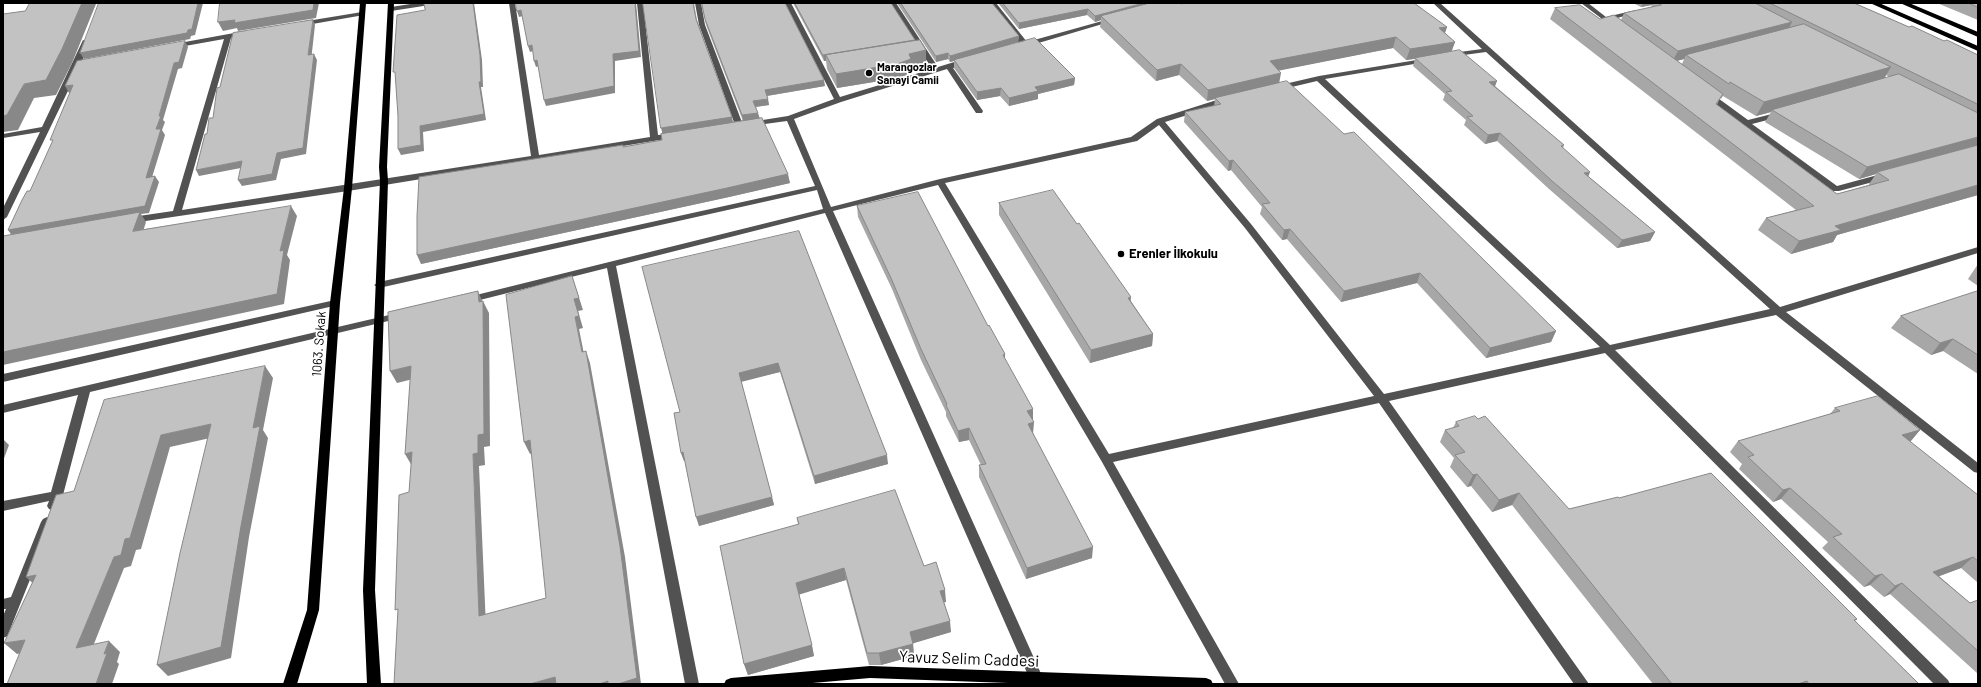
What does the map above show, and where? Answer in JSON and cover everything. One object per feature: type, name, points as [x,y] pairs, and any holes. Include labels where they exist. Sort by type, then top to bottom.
[{"type":"main road","name":"1063. Sokak","points":[[290,684],[313,610],[335,303],[348,188],[363,3]]},
{"type":"main road","points":[[1873,3],[1978,49]]},
{"type":"main road","points":[[1903,3],[1978,35]]},
{"type":"main road","points":[[374,684],[369,590],[377,321],[391,6]]},
{"type":"main road","name":"Yavuz Selim Caddesi","points":[[731,684],[870,672],[1206,684]]},
{"type":"street","points":[[391,6],[430,3]]},
{"type":"street","points":[[512,3],[535,157]]},
{"type":"street","points":[[640,3],[654,139]]},
{"type":"street","points":[[698,3],[702,25],[735,126],[790,118],[838,100],[948,66],[977,59]]},
{"type":"street","points":[[788,3],[825,66],[838,100]]},
{"type":"street","points":[[894,3],[919,50],[936,70]]},
{"type":"street","points":[[992,3],[1022,46],[1125,17]]},
{"type":"street","points":[[1436,3],[1778,311],[1978,469]]},
{"type":"street","points":[[1584,3],[1622,32]]},
{"type":"street","points":[[1605,18],[1643,10]]},
{"type":"street","points":[[291,26],[362,14]]},
{"type":"street","points":[[168,47],[252,32]]},
{"type":"street","points":[[177,212],[228,36]]},
{"type":"street","points":[[3,217],[46,129],[81,64],[88,37]]},
{"type":"street","points":[[1267,90],[1319,78],[1487,50]]},
{"type":"street","points":[[948,66],[979,111]]},
{"type":"street","points":[[1319,78],[1607,348],[1943,684]]},
{"type":"street","points":[[1702,90],[1836,189],[1896,173]]},
{"type":"street","points":[[460,301],[611,266],[940,182],[1134,139],[1160,121],[1237,98]]},
{"type":"street","points":[[1747,123],[1791,111]]},
{"type":"street","points":[[790,118],[820,187],[828,210],[1036,678]]},
{"type":"street","points":[[1160,121],[1248,226],[1381,398],[1582,684]]},
{"type":"street","points":[[3,136],[46,129]]},
{"type":"street","points":[[124,221],[348,188],[384,181],[685,134]]},
{"type":"street","points":[[940,182],[1106,459],[1232,684]]},
{"type":"street","points":[[379,285],[820,187]]},
{"type":"street","points":[[1106,459],[1778,311],[1978,250]]},
{"type":"street","points":[[611,266],[692,684]]},
{"type":"street","points":[[3,378],[335,303]]},
{"type":"street","points":[[3,409],[334,333],[415,312]]},
{"type":"street","points":[[3,632],[9,603],[57,495],[85,390]]},
{"type":"street","points":[[3,506],[57,495]]},
{"type":"building","points":[[30,3],[82,3],[62,49],[46,80],[24,84],[7,115],[3,116],[3,14],[25,11]]},
{"type":"building","points":[[99,3],[198,3],[192,29],[188,30],[187,33],[80,53]]},
{"type":"building","points":[[220,3],[314,3],[313,10],[234,23],[235,20],[218,22]]},
{"type":"building","points":[[424,3],[473,3],[480,55],[481,82],[479,82],[484,114],[420,126],[421,145],[398,149],[398,116],[395,72],[393,72],[397,15],[425,10]]},
{"type":"building","points":[[516,3],[635,3],[639,51],[613,54],[614,86],[544,100],[537,60],[534,61],[532,45],[528,46],[521,10],[517,11]]},
{"type":"building","points":[[643,3],[693,3],[696,19],[732,117],[661,128]]},
{"type":"building","points":[[702,3],[785,3],[824,80],[765,90],[768,99],[753,101],[758,113],[742,115],[705,19]]},
{"type":"building","points":[[795,3],[891,3],[915,40],[823,55]]},
{"type":"building","points":[[901,3],[992,3],[1019,36],[950,56],[948,53],[936,56]]},
{"type":"building","points":[[1003,3],[1144,3],[1095,16],[1088,9],[1019,23]]},
{"type":"building","points":[[1150,3],[1414,3],[1447,27],[1439,28],[1455,42],[1410,49],[1396,37],[1270,61],[1281,73],[1208,90],[1181,64],[1157,70],[1101,16]]},
{"type":"building","points":[[1658,3],[1755,3],[1792,22],[1678,51],[1624,13],[1661,5]]},
{"type":"building","points":[[1770,3],[1854,3],[1909,27],[1912,26],[1944,41],[1947,40],[1978,55],[1978,104]]},
{"type":"building","points":[[1969,3],[1978,3],[1978,7]]},
{"type":"building","points":[[1580,5],[1600,19],[1614,15],[1723,94],[1716,104],[1837,194],[1889,180],[1877,172],[1978,145],[1978,185],[1835,226],[1841,230],[1799,241],[1766,218],[1814,206],[1555,8]]},
{"type":"building","points":[[313,20],[308,55],[314,54],[303,148],[277,153],[272,174],[238,180],[242,161],[196,170],[205,134],[207,134],[209,118],[213,118],[217,88],[220,87],[233,33]]},
{"type":"building","points":[[1804,24],[1891,67],[1764,102],[1730,82],[1729,84],[1686,55]]},
{"type":"building","points":[[1035,38],[1075,78],[1035,87],[1038,91],[1009,98],[1001,88],[977,92],[954,60]]},
{"type":"building","points":[[920,40],[926,50],[909,54],[911,59],[897,64],[836,74],[826,55]]},
{"type":"building","points":[[185,41],[179,62],[174,63],[159,116],[161,116],[156,129],[161,129],[146,178],[155,176],[145,206],[8,230],[27,191],[30,191],[53,140],[50,140],[73,85],[65,86],[77,61]]},
{"type":"building","points":[[1460,50],[1497,81],[1489,82],[1564,145],[1561,146],[1590,172],[1584,173],[1655,232],[1622,240],[1552,181],[1500,133],[1488,135],[1467,117],[1473,116],[1446,92],[1452,91],[1415,58]]},
{"type":"building","points":[[1899,74],[1978,113],[1978,137],[1867,167],[1772,110]]},
{"type":"building","points":[[1287,81],[1344,134],[1354,132],[1556,331],[1490,348],[1420,273],[1344,291],[1290,229],[1284,230],[1262,204],[1270,203],[1233,160],[1229,161],[1185,112],[1221,104],[1215,98]]},
{"type":"building","points":[[762,118],[788,174],[417,255],[419,177],[623,145],[623,147],[662,140],[661,134]]},
{"type":"building","points":[[1053,190],[1077,224],[1079,223],[1131,297],[1128,298],[1153,334],[1091,350],[999,203]]},
{"type":"building","points":[[918,192],[988,326],[989,325],[1005,354],[1003,355],[1033,409],[1027,411],[1034,422],[1028,424],[1093,547],[1027,568],[979,465],[986,464],[969,428],[958,431],[891,278],[857,206]]},
{"type":"building","points":[[291,206],[280,251],[284,250],[277,294],[3,352],[3,236],[140,212],[133,231]]},
{"type":"building","points":[[799,231],[887,455],[814,476],[778,363],[739,373],[772,497],[696,517],[683,452],[681,453],[674,413],[680,412],[642,267]]},
{"type":"building","points":[[572,276],[579,298],[574,299],[579,316],[575,317],[582,352],[586,351],[620,546],[637,678],[618,684],[608,684],[608,681],[599,684],[556,684],[555,677],[530,684],[394,684],[398,609],[395,610],[399,495],[409,492],[412,452],[405,454],[411,366],[390,371],[388,312],[478,291],[479,302],[483,301],[484,434],[478,435],[478,453],[473,454],[479,616],[546,598],[530,440],[524,442],[506,295]]},
{"type":"building","points":[[1978,291],[1978,355],[1953,339],[1940,343],[1901,316]]},
{"type":"building","points":[[265,366],[253,428],[260,426],[241,526],[221,647],[157,665],[180,553],[211,424],[161,435],[130,538],[125,539],[121,555],[114,557],[76,648],[109,641],[104,654],[107,653],[96,684],[7,684],[25,640],[4,643],[36,575],[26,577],[56,495],[74,491],[104,400]]},
{"type":"building","points":[[1878,396],[1920,430],[1902,435],[1978,495],[1978,561],[1973,557],[1933,572],[1970,603],[1978,600],[1978,651],[1902,583],[1895,586],[1882,574],[1875,576],[1833,537],[1842,534],[1790,488],[1783,490],[1748,457],[1754,455],[1738,441],[1840,411],[1835,408]]},
{"type":"building","points":[[1475,416],[1478,419],[1485,416],[1569,509],[1619,498],[1711,473],[1857,619],[1854,620],[1919,684],[1809,684],[1807,681],[1798,684],[1672,684],[1519,493],[1499,500],[1477,474],[1473,475],[1455,455],[1465,452],[1445,430],[1459,426],[1456,422]]},
{"type":"building","points":[[895,490],[924,566],[936,562],[945,590],[940,591],[950,621],[910,632],[913,644],[879,653],[867,653],[844,568],[796,583],[812,645],[744,664],[720,546],[799,524],[797,518]]},
{"type":"place","name":"Marangozlar Sanayi Camii","points":[[869,73]]},
{"type":"place","name":"Erenler İlkokulu","points":[[1121,254]]}]
